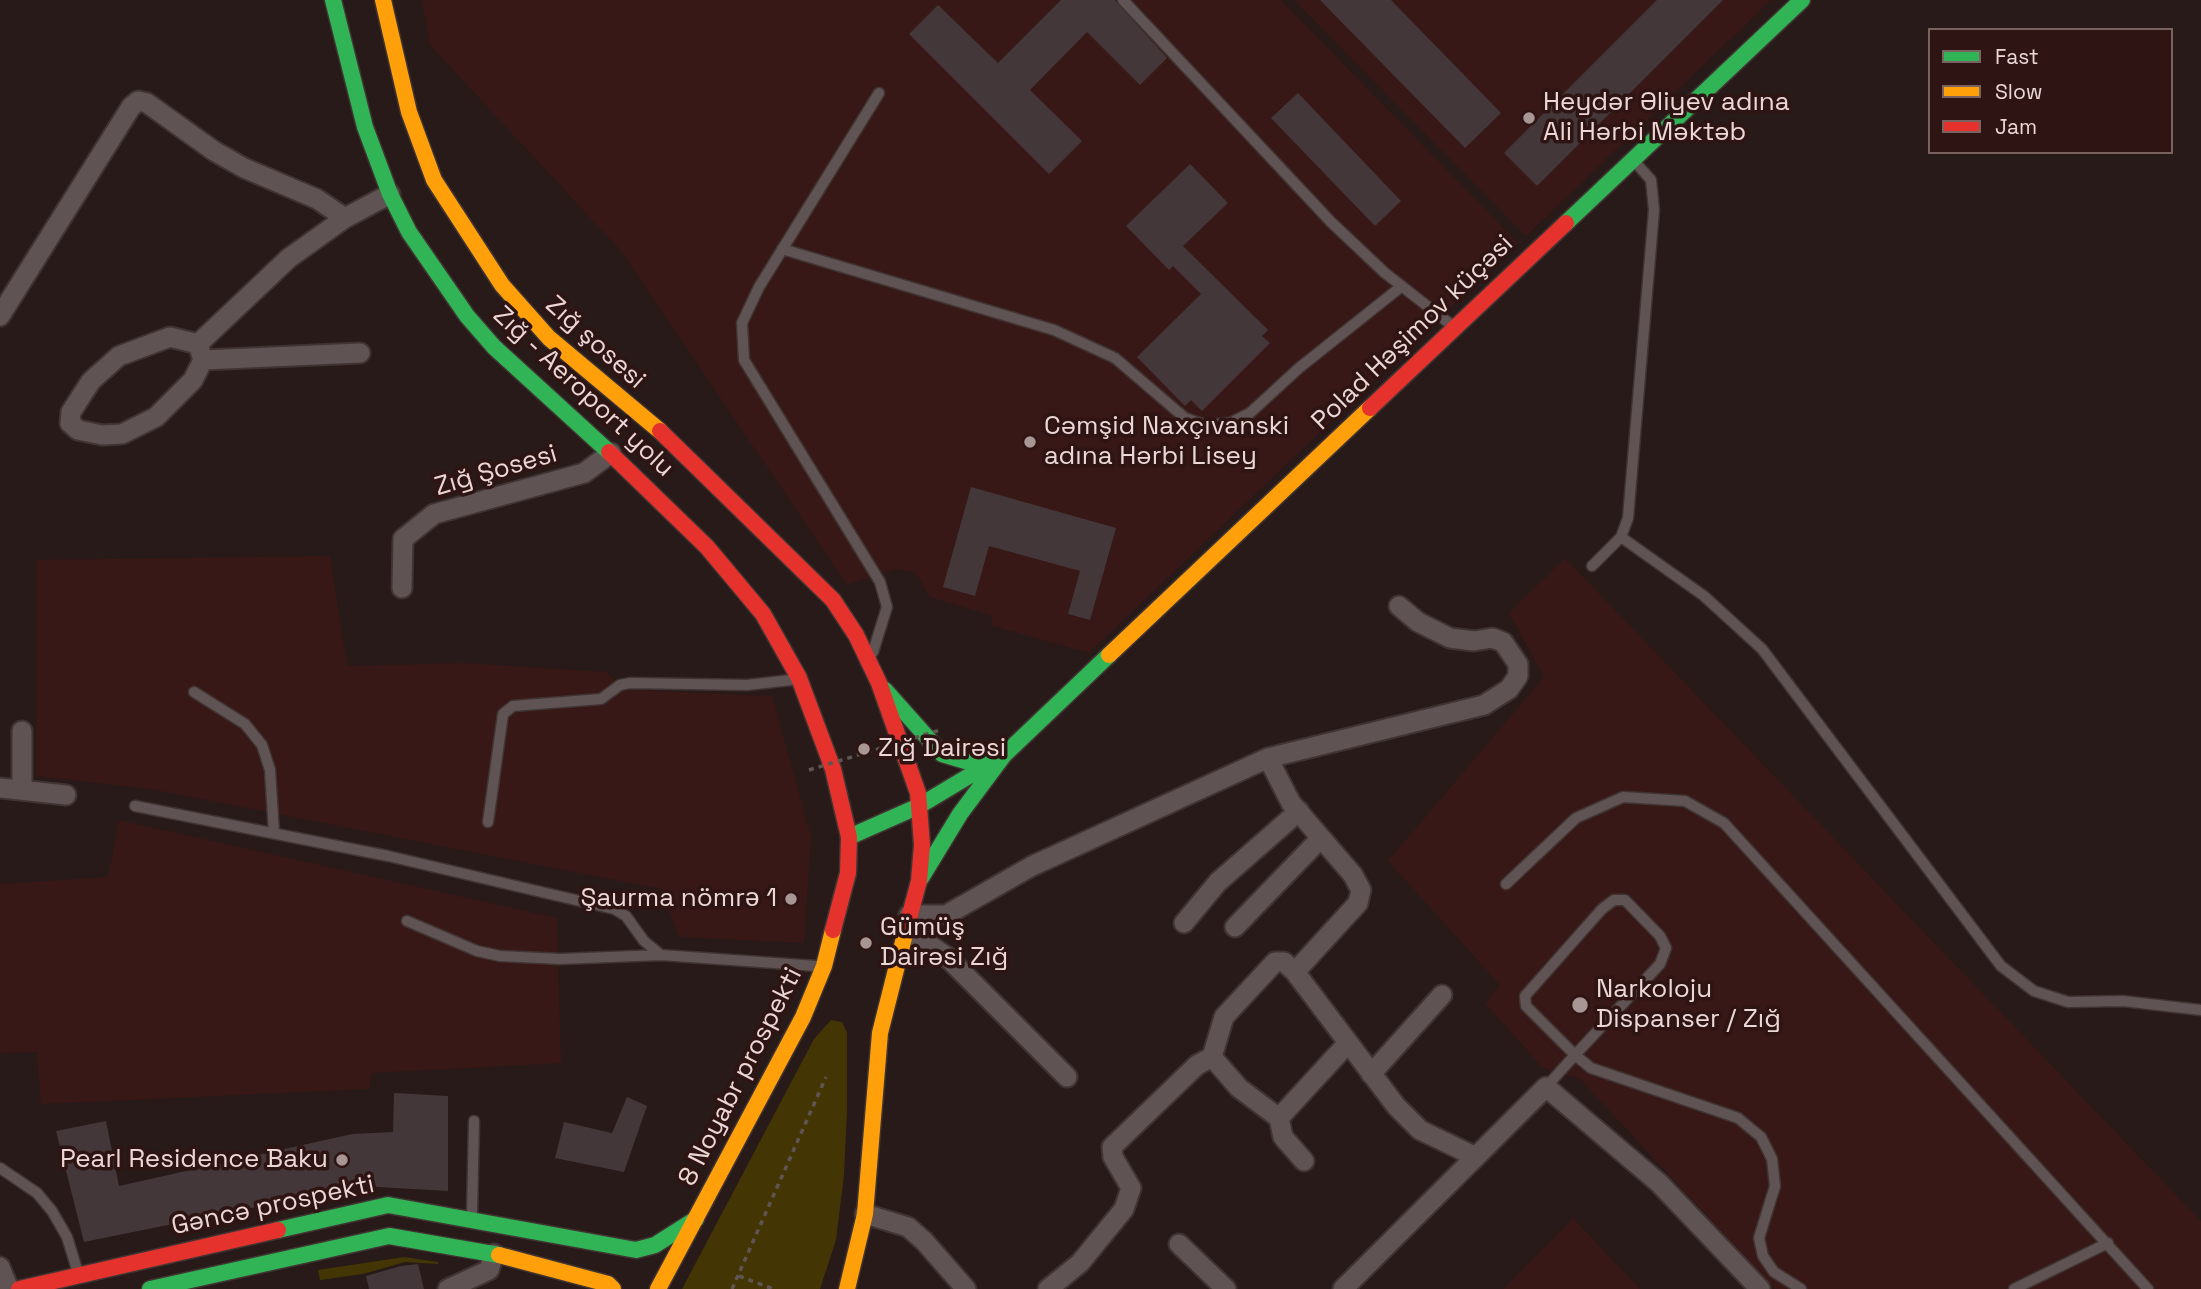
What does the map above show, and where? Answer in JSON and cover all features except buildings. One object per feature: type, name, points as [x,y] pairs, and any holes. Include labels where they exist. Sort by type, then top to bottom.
[{"type":"main road","name":"Zığ - Aeroport yolu","points":[[333,0],[365,127],[390,194],[437,274],[494,347],[611,453],[707,547],[747,592],[772,627],[799,678]]},
{"type":"main road","name":"Zığ şosesi","points":[[383,0],[410,112],[430,171],[502,285],[549,338],[667,438],[815,581],[847,619],[869,662]]},
{"type":"main road","name":"Polad Həşimov küçəsi","points":[[849,837],[919,806],[1004,755],[1802,0]]},
{"type":"main road","points":[[848,1289],[864,1214],[880,1033],[919,881],[922,845],[918,793],[869,662]]},
{"type":"main road","name":"8 Noyabr prospekti","points":[[658,1289],[803,1017],[824,966],[844,897],[849,837],[833,769],[799,678]]},
{"type":"main road","points":[[879,683],[942,754],[972,764],[1004,755]]},
{"type":"main road","points":[[919,881],[960,814],[1004,755]]},
{"type":"main road","name":"Gəncə prospekti","points":[[19,1289],[388,1205],[472,1218],[636,1250],[655,1245],[696,1219]]},
{"type":"main road","name":"Gəncə prospekti","points":[[150,1289],[371,1238],[406,1237],[494,1254],[608,1284],[613,1289]]},
{"type":"street","points":[[0,316],[131,107],[138,101],[147,103],[214,151],[244,168],[317,199],[345,218]]},
{"type":"street","points":[[360,353],[201,352],[170,337],[118,356],[90,381],[71,412],[70,423],[78,430],[102,435],[121,434],[156,417],[176,401],[193,380],[201,352],[289,258],[345,218],[390,194]]},
{"type":"street","name":"Zığ Şosesi","points":[[402,588],[403,539],[434,514],[584,473],[611,453]]},
{"type":"street","points":[[907,922],[946,915],[1032,866],[1268,758],[1484,705],[1509,689],[1518,676],[1518,664],[1503,642],[1492,638],[1474,641],[1450,638],[1418,622],[1399,606]]},
{"type":"street","points":[[22,790],[23,732]]},
{"type":"street","points":[[1268,758],[1299,811],[1353,876],[1361,890],[1359,903],[1294,972]]},
{"type":"street","points":[[0,788],[66,794]]},
{"type":"street","points":[[1184,923],[1218,883],[1299,811]]},
{"type":"street","points":[[1235,927],[1320,839]]},
{"type":"street","points":[[907,922],[946,956],[1067,1077]]},
{"type":"street","points":[[1048,1289],[1080,1263],[1124,1209],[1131,1188],[1113,1157],[1112,1147],[1198,1065],[1212,1057],[1223,1017],[1275,962],[1284,962],[1294,972],[1396,1106],[1420,1130],[1476,1157]]},
{"type":"street","points":[[1371,1074],[1442,995]]},
{"type":"street","points":[[1279,1118],[1348,1044]]},
{"type":"street","points":[[1212,1057],[1239,1088],[1279,1118],[1283,1137],[1304,1161]]},
{"type":"street","points":[[1343,1289],[1546,1087],[1659,1182],[1760,1289]]},
{"type":"street","points":[[864,1214],[908,1227],[966,1289]]},
{"type":"street","points":[[1179,1244],[1226,1289]]},
{"type":"street","points":[[448,1289],[489,1269],[494,1254]]},
{"type":"street","points":[[0,1267],[9,1289]]},
{"type":"lane","points":[[1123,0],[1331,222],[1402,286],[1454,327]]},
{"type":"lane","points":[[869,662],[887,607],[880,582],[744,360],[742,323],[782,249],[879,93]]},
{"type":"lane","points":[[1592,566],[1621,537],[1628,518],[1654,210],[1651,180],[1632,159]]},
{"type":"lane","points":[[782,249],[1054,330],[1115,358],[1185,418],[1205,425],[1230,423],[1250,413],[1299,368],[1402,286]]},
{"type":"lane","points":[[1621,537],[1703,596],[1762,649],[2001,966],[2034,991],[2068,1002],[2123,1001],[2201,1010]]},
{"type":"lane","points":[[488,822],[502,714],[507,709],[601,699],[620,685],[630,683],[747,685],[799,678]]},
{"type":"lane","points":[[194,692],[245,724],[262,745],[270,770],[274,833]]},
{"type":"lane","points":[[1506,884],[1576,818],[1623,797],[1685,801],[1724,824],[2148,1289]]},
{"type":"lane","points":[[135,806],[388,856],[614,909],[625,916],[644,941],[661,955]]},
{"type":"lane","points":[[1546,1087],[1575,1055],[1660,964],[1666,948],[1660,936],[1625,900],[1614,900],[1602,909],[1525,996],[1526,1006],[1575,1055],[1591,1068],[1738,1118],[1761,1137],[1772,1159],[1775,1186],[1759,1238],[1763,1256],[1774,1272],[1801,1289]]},
{"type":"lane","points":[[407,921],[477,951],[500,956],[560,959],[661,955],[824,966]]},
{"type":"lane","points":[[472,1218],[474,1121]]},
{"type":"lane","points":[[0,1168],[37,1192],[52,1211],[67,1237],[78,1274]]},
{"type":"lane","points":[[2014,1289],[2108,1243]]},
{"type":"path","points":[[809,770],[940,730]]},
{"type":"path","points":[[732,1289],[826,1077]]},
{"type":"path","points":[[739,1275],[773,1289]]},
{"type":"shaded area","name":"Cəmşid Naxçıvanski adına Hərbi Lisey","points":[[422,0],[1281,0],[1518,243],[1089,653],[990,625],[993,616],[930,597],[916,573],[896,569],[847,585],[621,251],[430,45]]},
{"type":"shaded area","name":"Heydər Əliyev adına Ali Hərbi Məktəb","points":[[1294,0],[1771,0],[1526,236]]},
{"type":"shaded area","points":[[330,556],[347,666],[464,663],[606,672],[627,690],[772,696],[811,836],[804,943],[679,937],[661,889],[150,789],[36,776],[37,560]]},
{"type":"shaded area","points":[[1565,558],[2201,1221],[2201,1289],[1775,1289],[1580,1079],[1543,1068],[1485,1003],[1500,985],[1388,861],[1544,677],[1509,613]]},
{"type":"shaded area","points":[[119,820],[557,918],[561,1063],[372,1073],[369,1089],[41,1104],[37,1052],[0,1053],[0,884],[108,877]]},
{"type":"shaded area","points":[[831,1020],[842,1022],[847,1032],[847,1109],[844,1175],[836,1240],[820,1289],[682,1289],[814,1039]]},
{"type":"shaded area","points":[[1573,1218],[1640,1289],[1503,1289]]},
{"type":"shaded area","points":[[404,1257],[438,1264],[405,1262],[363,1274],[320,1280],[318,1270]]},
{"type":"traffic: fast","points":[[333,0],[365,127],[390,194],[409,232],[467,316],[494,347],[609,452]]},
{"type":"traffic: fast","points":[[1566,223],[1802,0]]},
{"type":"traffic: fast","points":[[849,837],[919,806],[1004,755],[1109,655]]},
{"type":"traffic: fast","points":[[885,690],[942,754],[972,763],[995,758]]},
{"type":"traffic: fast","points":[[921,878],[960,814],[1004,755]]},
{"type":"traffic: fast","points":[[278,1230],[388,1205],[636,1250],[655,1245],[696,1219]]},
{"type":"traffic: fast","points":[[150,1289],[389,1236],[499,1255]]},
{"type":"traffic: slow","points":[[383,0],[409,112],[434,180],[502,285],[549,338],[660,431]]},
{"type":"traffic: slow","points":[[1109,655],[1370,408]]},
{"type":"traffic: slow","points":[[847,1289],[865,1214],[880,1033],[908,922]]},
{"type":"traffic: slow","points":[[658,1289],[803,1017],[824,966],[833,930]]},
{"type":"traffic: slow","points":[[499,1255],[608,1284],[613,1289]]},
{"type":"traffic: jam","points":[[1370,408],[1566,223]]},
{"type":"traffic: jam","points":[[660,431],[833,600],[856,635],[879,683],[918,793],[922,845],[919,881],[908,922]]},
{"type":"traffic: jam","points":[[609,452],[707,547],[763,614],[799,678],[833,769],[849,837],[848,873],[833,930]]},
{"type":"traffic: jam","points":[[19,1289],[278,1230]]},
{"type":"place","name":"Heydər Əliyev adına Ali Hərbi Məktəb","points":[[1529,118]]},
{"type":"place","name":"Cəmşid Naxçıvanski adına Hərbi Lisey","points":[[1030,442]]},
{"type":"place","name":"Zığ Dairəsi","points":[[864,749]]},
{"type":"place","name":"Şaurma nömrә 1","points":[[791,899]]},
{"type":"place","name":"Gümüş Dairəsi Zığ","points":[[866,943]]},
{"type":"place","name":"Narkoloju Dispanser / Zığ","points":[[1580,1005]]},
{"type":"place","name":"Pearl Residence Baku","points":[[342,1160]]}]
